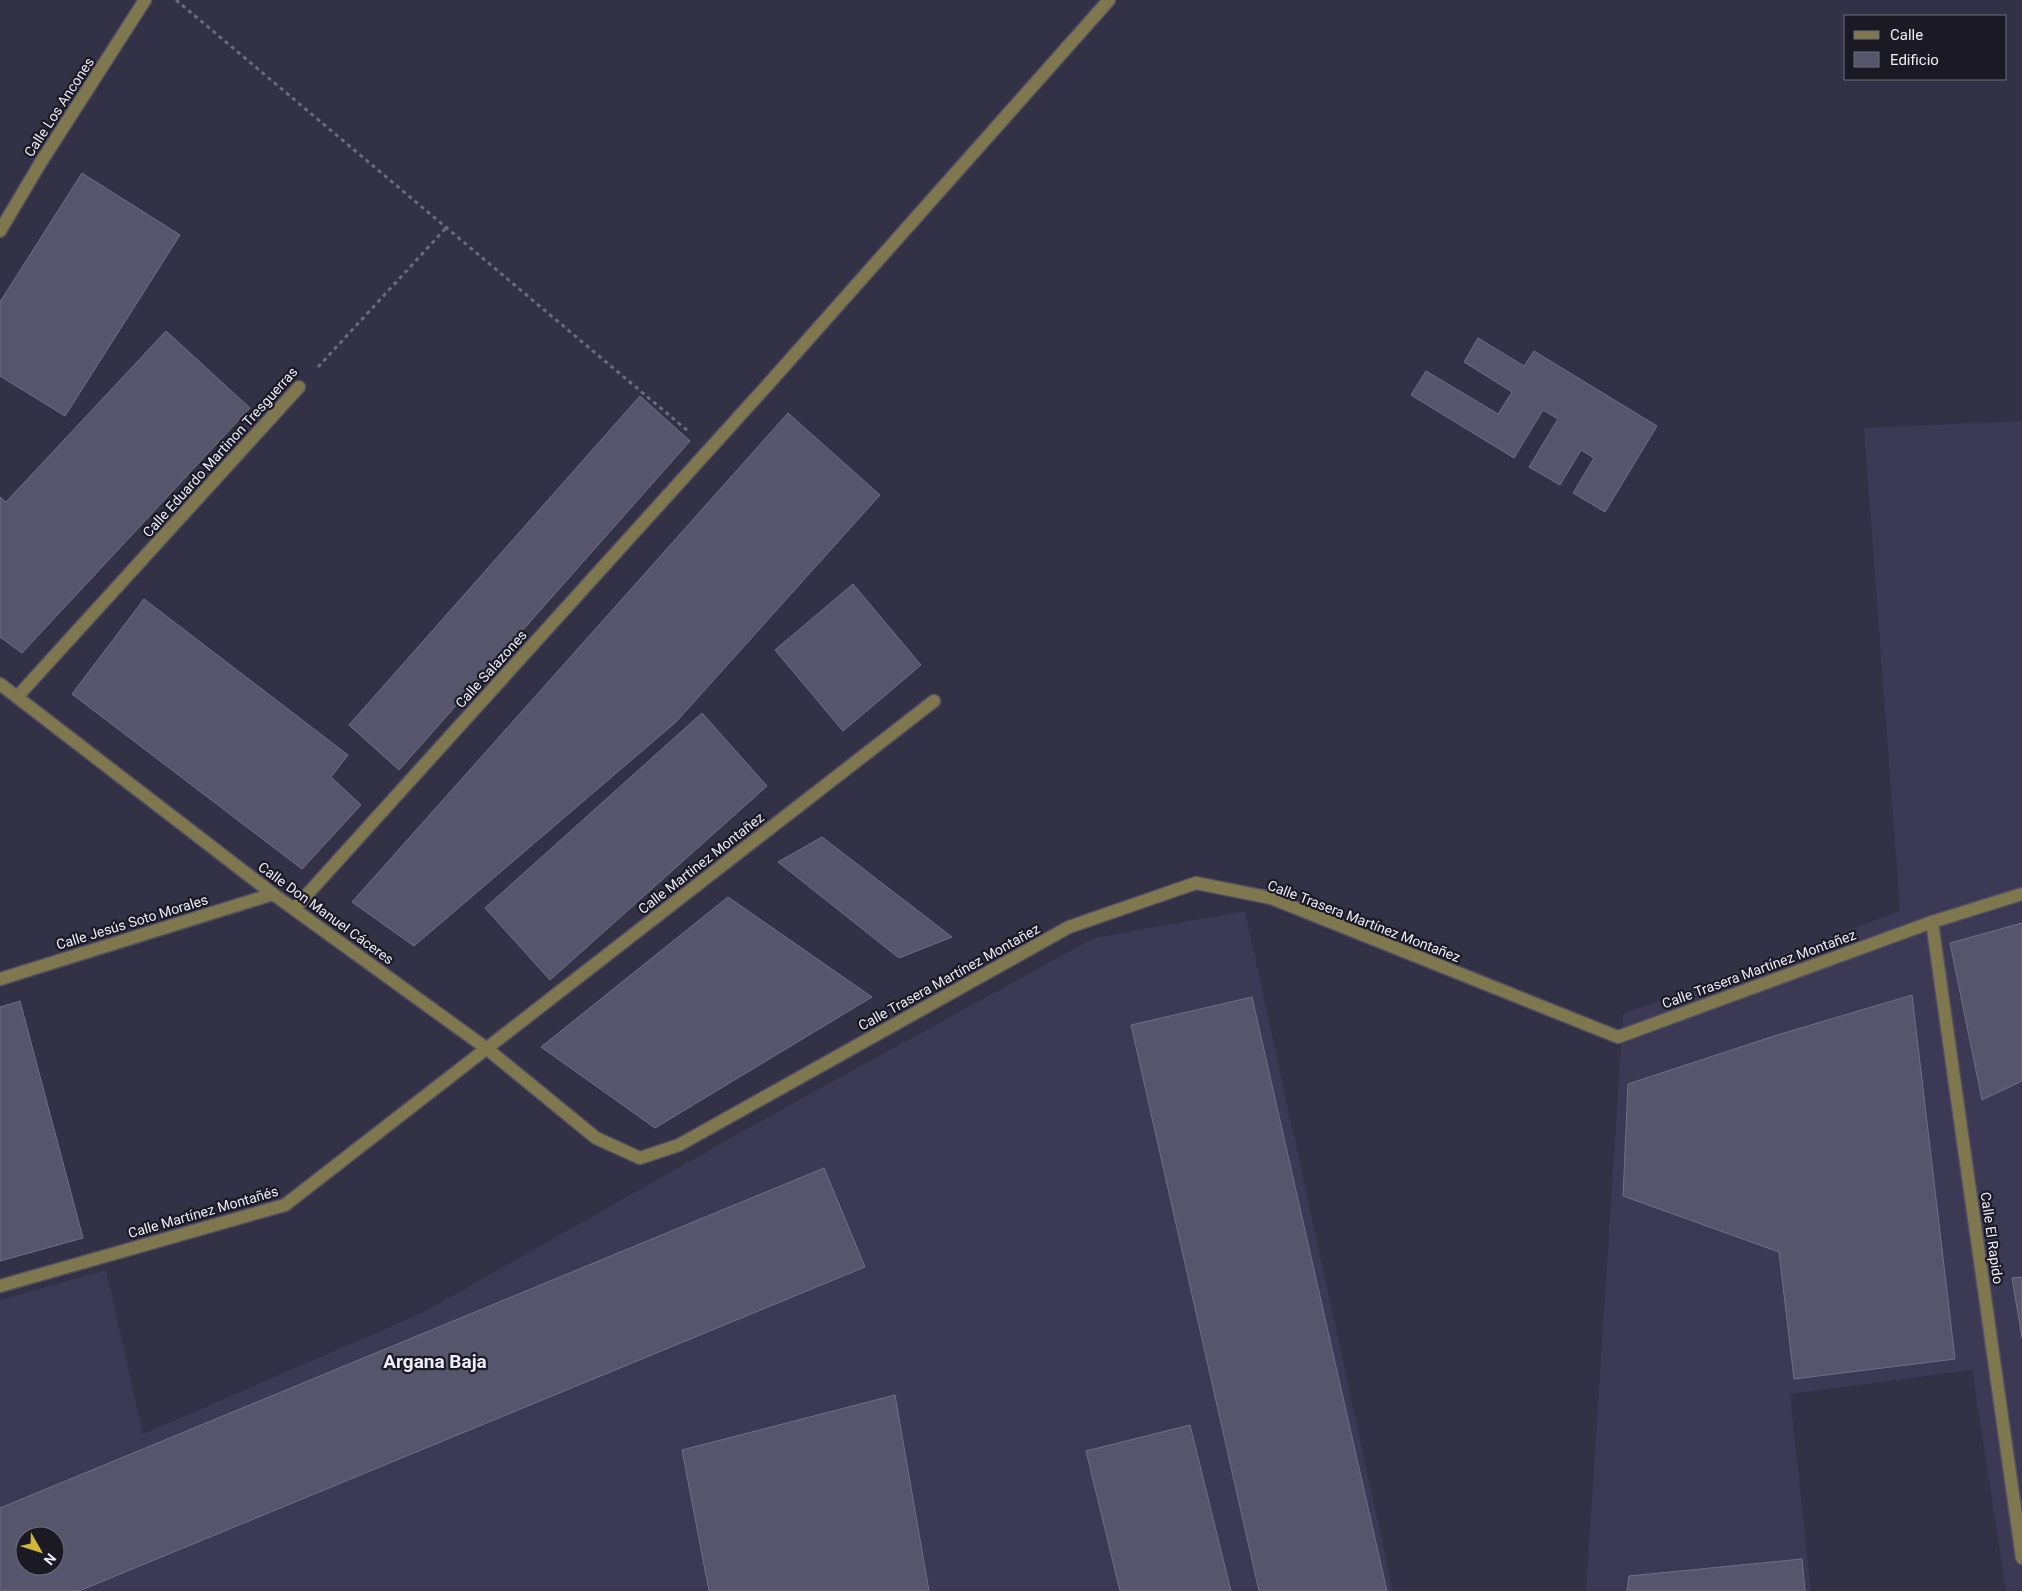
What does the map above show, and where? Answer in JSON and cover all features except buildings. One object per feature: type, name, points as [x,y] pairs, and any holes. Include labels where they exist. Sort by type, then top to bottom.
[{"type":"street","name":"Calle Los Ancones","points":[[0,231],[41,162],[145,0]]},
{"type":"street","name":"Calle Salazones","points":[[294,909],[710,449],[1109,0]]},
{"type":"street","name":"Calle Eduardo Martinon Tresguerras","points":[[17,697],[299,387]]},
{"type":"street","name":"Calle Don Manuel Cáceres","points":[[0,684],[273,894],[486,1048],[596,1138],[640,1158]]},
{"type":"street","name":"Calle Martinez Montañez","points":[[486,1048],[934,701]]},
{"type":"street","name":"Calle Trasera Martínez Montañez","points":[[640,1158],[679,1145],[1069,927],[1196,883],[1271,898],[1618,1037],[1932,922],[2022,894]]},
{"type":"street","name":"Calle Jesús Soto Morales","points":[[0,979],[273,894]]},
{"type":"street","name":"Calle El Rapido","points":[[1932,922],[2022,1558]]},
{"type":"street","name":"Calle Martínez Montañés","points":[[0,1286],[285,1205],[486,1048]]},
{"type":"path","points":[[176,0],[710,449]]},
{"type":"path","name":"Calle Eduardo Martinon Tresguerras","points":[[299,387],[446,228]]},
{"type":"shaded area","points":[[2022,421],[2022,1591],[2006,1591],[1972,1370],[1790,1394],[1811,1591],[1586,1591],[1623,1014],[1900,911],[1864,428]]},
{"type":"shaded area","points":[[1245,911],[1393,1591],[0,1591],[0,1300],[106,1270],[143,1434],[422,1313],[777,1112],[1094,938]]},
{"type":"district","name":"Argana Baja","points":[[435,1361]]}]
